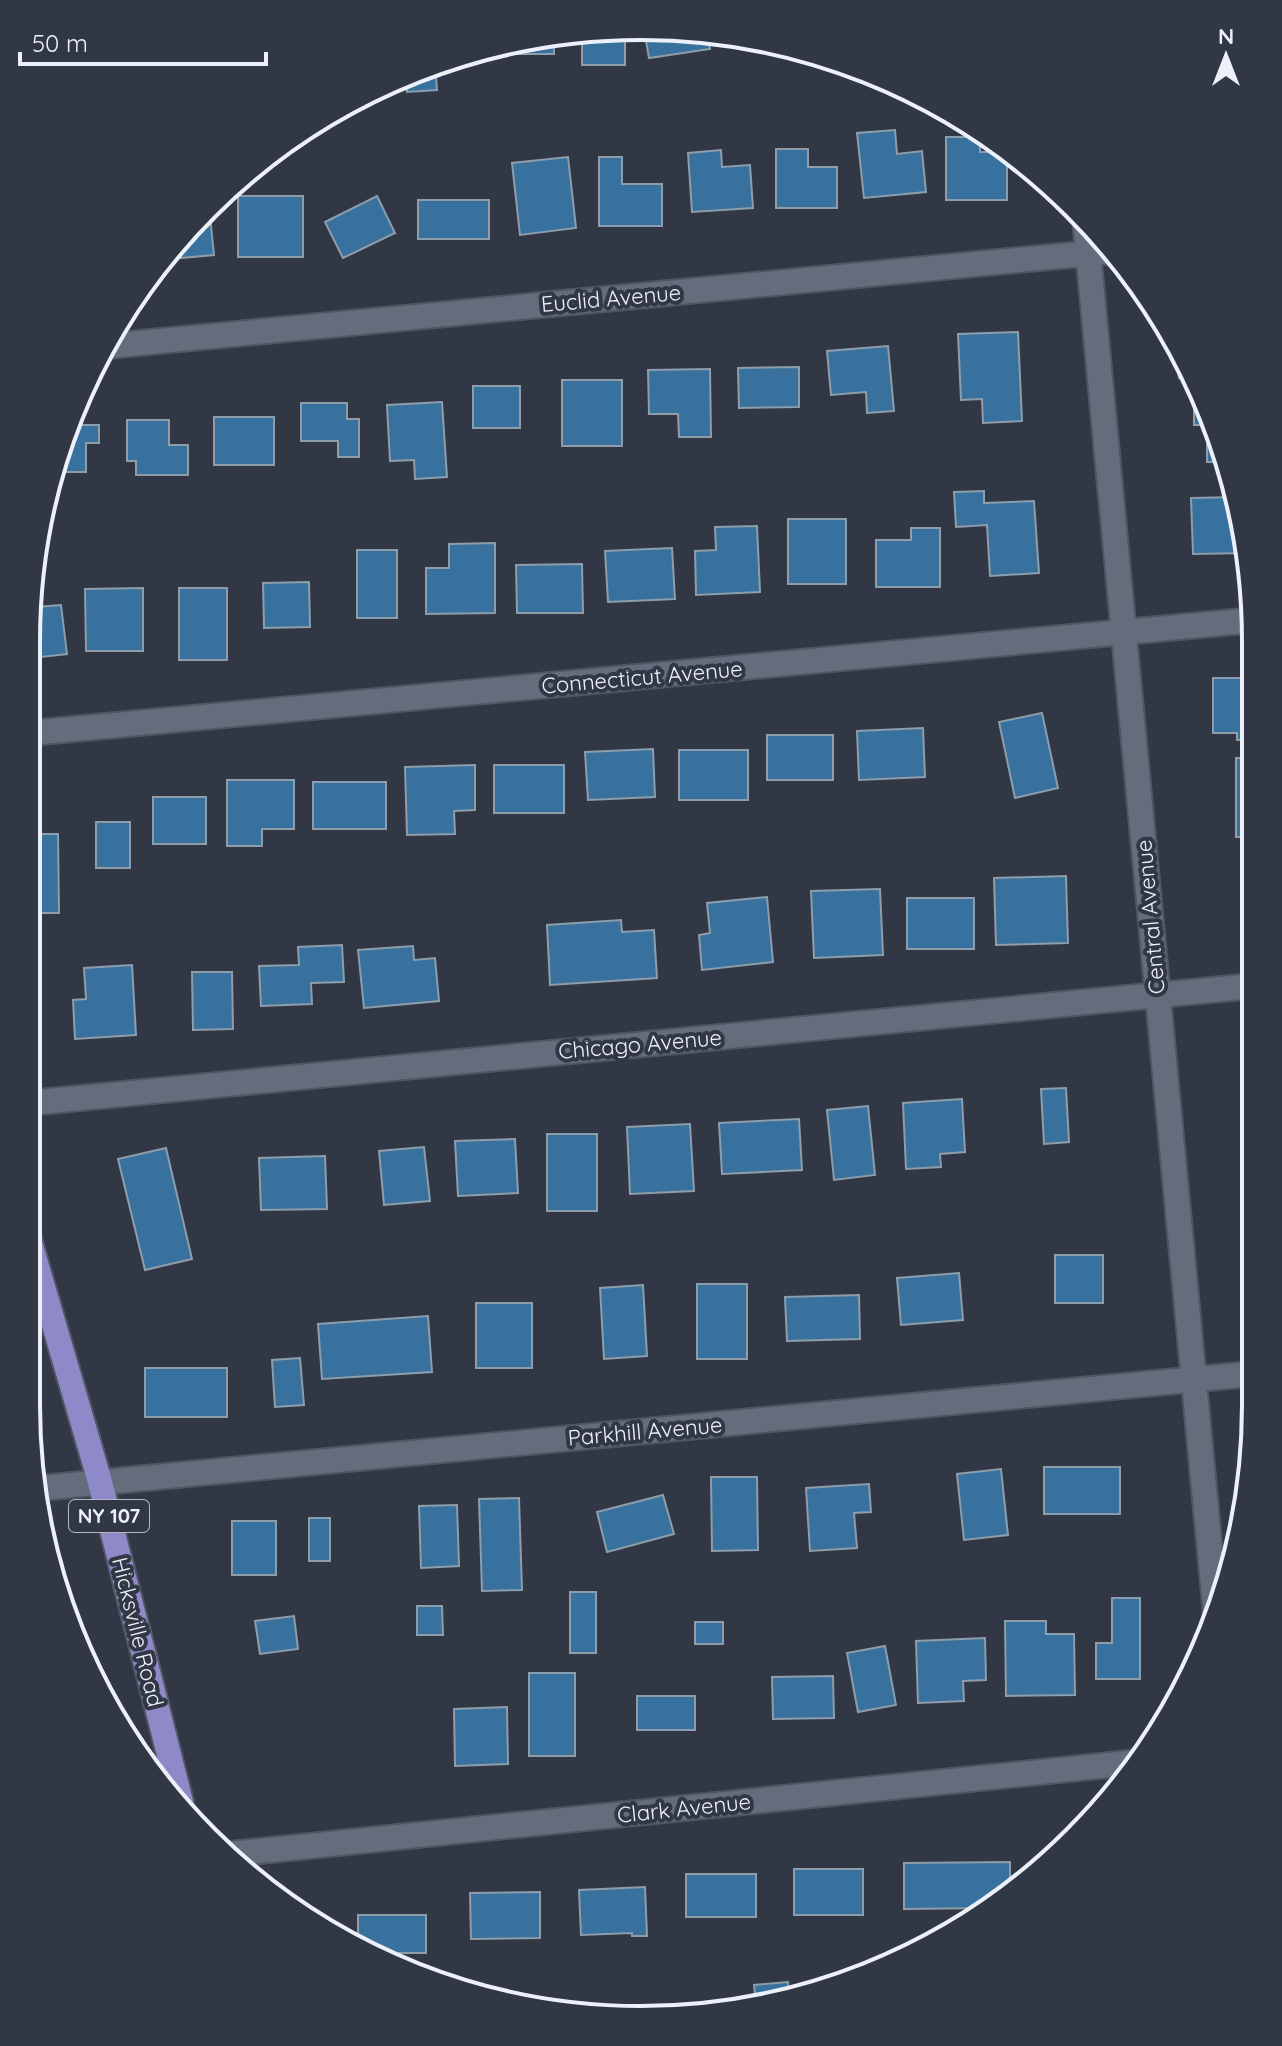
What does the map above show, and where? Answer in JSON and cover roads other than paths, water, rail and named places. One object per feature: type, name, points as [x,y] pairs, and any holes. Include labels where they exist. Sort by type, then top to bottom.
[{"type":"main road","name":"Hicksville Road","points":[[40,1277],[100,1482],[177,1787]]},
{"type":"street","name":"Central Avenue","points":[[1087,239],[1213,1588]]},
{"type":"street","name":"Euclid Avenue","points":[[118,345],[1099,252]]},
{"type":"street","name":"Connecticut Avenue","points":[[40,732],[1241,621]]},
{"type":"street","name":"Chicago Avenue","points":[[40,1102],[1242,987]]},
{"type":"street","name":"Parkhill Avenue","points":[[46,1487],[1242,1375]]},
{"type":"street","name":"Clark Avenue","points":[[241,1853],[1123,1764]]}]
